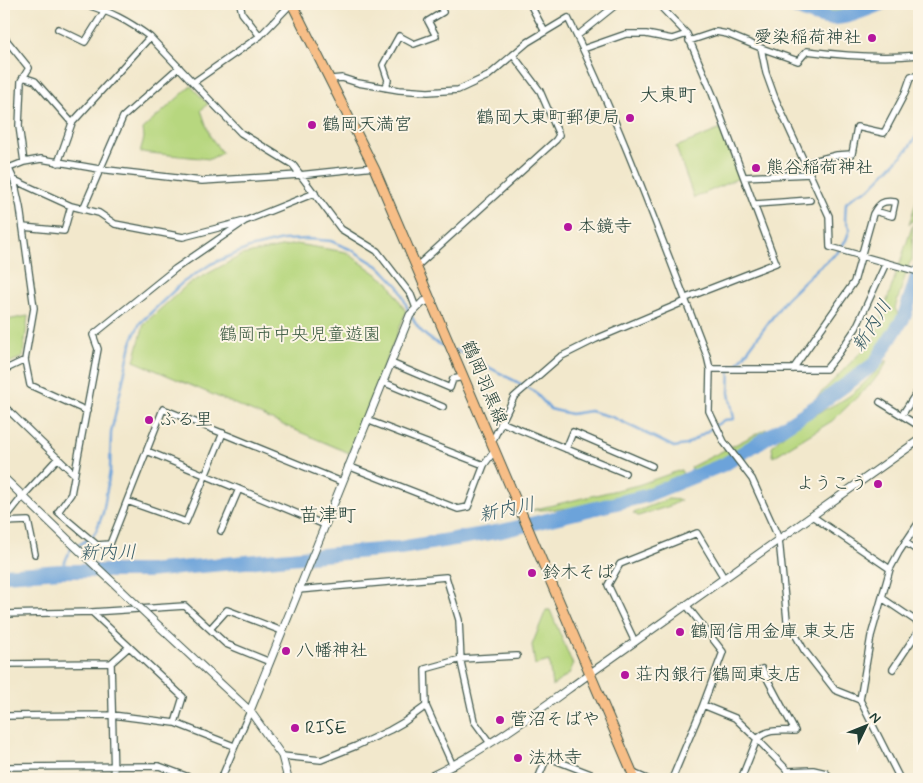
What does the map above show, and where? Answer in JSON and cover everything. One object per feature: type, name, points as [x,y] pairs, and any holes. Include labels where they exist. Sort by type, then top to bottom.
[{"type":"main road","name":"鶴岡羽黒線","points":[[292,4],[374,168],[634,776]]},
{"type":"street","points":[[84,4],[105,10],[134,25],[150,37],[241,133],[293,165],[341,228],[377,251],[411,295],[416,308]]},
{"type":"street","points":[[240,4],[242,13],[260,36]]},
{"type":"street","points":[[194,82],[260,36],[292,4]]},
{"type":"street","points":[[386,88],[388,80],[383,65],[399,36],[414,44],[436,36],[428,21],[443,12],[439,4]]},
{"type":"street","points":[[530,4],[545,32]]},
{"type":"street","points":[[577,36],[617,4]]},
{"type":"street","points":[[348,466],[458,509],[468,507],[514,397],[560,356],[686,299],[776,264],[712,93],[688,38],[658,4]]},
{"type":"street","points":[[823,4],[832,4]]},
{"type":"street","points":[[58,29],[85,42],[105,10]]},
{"type":"street","points":[[330,79],[342,78],[358,84],[428,92],[458,90],[488,76],[528,42],[568,18],[659,228],[708,356],[710,370],[708,411],[724,442],[752,478],[779,539],[787,620],[804,650],[835,690],[860,700]]},
{"type":"street","points":[[583,49],[626,34],[646,34],[672,39],[688,38],[716,32],[727,34],[798,61],[807,51],[859,57],[919,55]]},
{"type":"street","points":[[4,37],[29,68],[21,81],[20,126],[24,162]]},
{"type":"street","points":[[58,163],[72,123],[150,37]]},
{"type":"street","points":[[761,48],[766,73],[775,98],[829,216],[830,247],[919,272]]},
{"type":"street","points":[[416,267],[556,140],[559,135],[540,91],[513,55]]},
{"type":"street","points":[[83,209],[123,117],[179,67]]},
{"type":"street","points":[[804,163],[837,155],[852,154],[857,127],[884,133],[905,93],[911,76],[919,77]]},
{"type":"street","points":[[23,77],[35,80],[72,123]]},
{"type":"street","points":[[315,193],[245,220],[183,237],[115,224],[99,213],[71,206],[14,180],[6,170],[24,162],[41,159],[99,169],[202,181],[374,168]]},
{"type":"street","points":[[744,177],[810,174]]},
{"type":"street","points":[[14,180],[23,227],[34,308],[25,360],[30,385],[87,411]]},
{"type":"street","points":[[755,204],[810,200]]},
{"type":"street","points":[[23,227],[64,231],[71,206]]},
{"type":"street","points":[[793,369],[854,282],[875,211]]},
{"type":"street","points":[[245,220],[175,269],[93,335],[98,349],[71,494],[58,512],[97,545],[110,544],[164,409],[342,482]]},
{"type":"street","points":[[710,370],[826,369],[856,328],[890,264]]},
{"type":"street","points":[[220,779],[250,711],[410,315],[423,302],[432,300]]},
{"type":"street","points":[[4,370],[25,360]]},
{"type":"street","points":[[391,363],[450,388],[453,379],[464,377]]},
{"type":"street","points":[[383,382],[443,407]]},
{"type":"street","points":[[902,416],[919,389]]},
{"type":"street","points":[[880,402],[919,426]]},
{"type":"street","points":[[4,406],[74,474]]},
{"type":"street","points":[[367,420],[484,466]]},
{"type":"street","points":[[502,422],[624,473]]},
{"type":"street","points":[[566,449],[573,432],[652,466]]},
{"type":"street","points":[[127,501],[186,522],[223,433]]},
{"type":"street","points":[[425,779],[453,766],[490,743],[687,606],[919,440]]},
{"type":"street","points":[[147,451],[326,522]]},
{"type":"street","points":[[4,521],[23,496],[58,458]]},
{"type":"street","points":[[4,478],[250,711],[282,756],[288,779]]},
{"type":"street","points":[[221,531],[239,489]]},
{"type":"street","points":[[812,516],[890,569]]},
{"type":"street","points":[[4,521],[28,521],[35,554]]},
{"type":"street","points":[[900,779],[860,700],[871,636],[890,569],[919,522]]},
{"type":"street","points":[[635,642],[608,585],[620,564],[697,533],[724,578]]},
{"type":"street","points":[[905,542],[919,552]]},
{"type":"street","points":[[298,590],[446,577],[459,620],[461,659],[474,721],[490,743]]},
{"type":"street","points":[[882,598],[919,623]]},
{"type":"street","points":[[4,614],[92,612],[185,606],[226,644],[270,662]]},
{"type":"street","points":[[672,779],[723,652],[687,606]]},
{"type":"street","points":[[210,629],[227,610],[282,631]]},
{"type":"street","points":[[92,612],[183,697],[175,723]]},
{"type":"street","points":[[893,669],[919,630]]},
{"type":"street","points":[[4,664],[111,663],[129,647]]},
{"type":"street","points":[[453,766],[426,706],[425,669],[461,659],[517,656]]},
{"type":"street","points":[[111,663],[114,779]]},
{"type":"street","points":[[741,779],[757,739],[764,733],[777,730],[795,731],[762,669]]},
{"type":"street","points":[[703,705],[735,718],[788,771],[813,770],[826,772],[832,779]]},
{"type":"street","points":[[282,756],[321,760],[390,730],[426,706]]},
{"type":"street","points":[[4,716],[112,715],[175,723],[234,746]]},
{"type":"street","points":[[538,779],[547,756],[602,779]]},
{"type":"street","points":[[4,767],[160,766],[194,779]]},
{"type":"street","points":[[445,770],[449,779]]},
{"type":"street","points":[[634,776],[647,779]]},
{"type":"green space","points":[[797,4],[835,8],[846,4],[869,4],[858,9],[834,13],[814,11]]},
{"type":"green space","points":[[191,86],[208,104],[201,110],[210,136],[222,153],[210,159],[140,152],[144,138],[143,129]]},
{"type":"green space","points":[[721,129],[741,177],[694,198],[676,147]]},
{"type":"green space","points":[[919,192],[918,214],[909,225]]},
{"type":"green space","points":[[913,224],[912,260],[895,308],[899,317],[874,361],[841,385],[813,401],[874,339]]},
{"type":"green space","name":"鶴岡市中央児童遊園","points":[[296,244],[346,252],[389,283],[406,312],[349,453],[134,361],[144,324],[187,285],[242,255]]},
{"type":"green space","points":[[4,312],[7,320],[28,316],[23,357],[4,365]]},
{"type":"green space","points":[[887,360],[887,363],[872,383],[832,421],[773,457],[772,446],[780,438],[806,420],[855,392]]},
{"type":"green space","points":[[766,429],[770,432],[742,450],[713,466],[693,474],[691,467]]},
{"type":"green space","points":[[681,470],[684,477],[640,495],[586,506],[532,510],[638,485]]},
{"type":"green space","points":[[668,499],[681,500],[670,506],[638,516],[633,513]]},
{"type":"green space","points":[[546,610],[550,610],[573,665],[569,674],[552,686],[549,661],[535,665],[532,645]]},
{"type":"waterway","points":[[789,4],[815,16],[826,18],[845,17],[881,4]]},
{"type":"waterway","points":[[456,350],[534,391],[550,409],[571,414],[590,411],[612,417],[674,447],[686,445],[724,420],[734,419],[729,393],[730,366],[737,365],[786,299],[818,268],[837,253],[846,240],[850,229],[845,219],[846,203],[857,194],[869,189],[907,150],[916,137],[919,126]]},
{"type":"waterway","points":[[61,571],[70,550],[92,537],[103,513],[110,471],[111,433],[132,340],[140,323],[182,283],[211,264],[249,248],[283,240],[308,239],[331,241],[352,250],[381,268],[399,287],[409,312]]},
{"type":"waterway","name":"新内川","points":[[4,575],[61,571],[147,571],[400,548],[502,531],[645,496],[725,464],[818,405],[874,364],[904,317],[919,270]]},
{"type":"waterway","points":[[412,317],[427,336],[436,343],[448,348]]},
{"type":"place","name":"愛染稲荷神社","points":[[872,38]]},
{"type":"place","name":"鶴岡大東町郵便局","points":[[630,118]]},
{"type":"place","name":"鶴岡天満宮","points":[[312,125]]},
{"type":"place","name":"熊谷稲荷神社","points":[[756,168]]},
{"type":"place","name":"本鏡寺","points":[[568,227]]},
{"type":"place","name":"ふる里","points":[[149,420]]},
{"type":"place","name":"ようこう","points":[[878,484]]},
{"type":"place","name":"鈴木そば","points":[[532,573]]},
{"type":"place","name":"鶴岡信用金庫 東支店","points":[[680,632]]},
{"type":"place","name":"八幡神社","points":[[286,651]]},
{"type":"place","name":"荘内銀行 鶴岡東支店","points":[[625,675]]},
{"type":"place","name":"菅沼そばや","points":[[500,720]]},
{"type":"place","name":"RISE","points":[[295,728]]},
{"type":"place","name":"法林寺","points":[[518,758]]},
{"type":"district","name":"大東町","points":[[668,95]]},
{"type":"district","name":"苗津町","points":[[328,515]]}]
